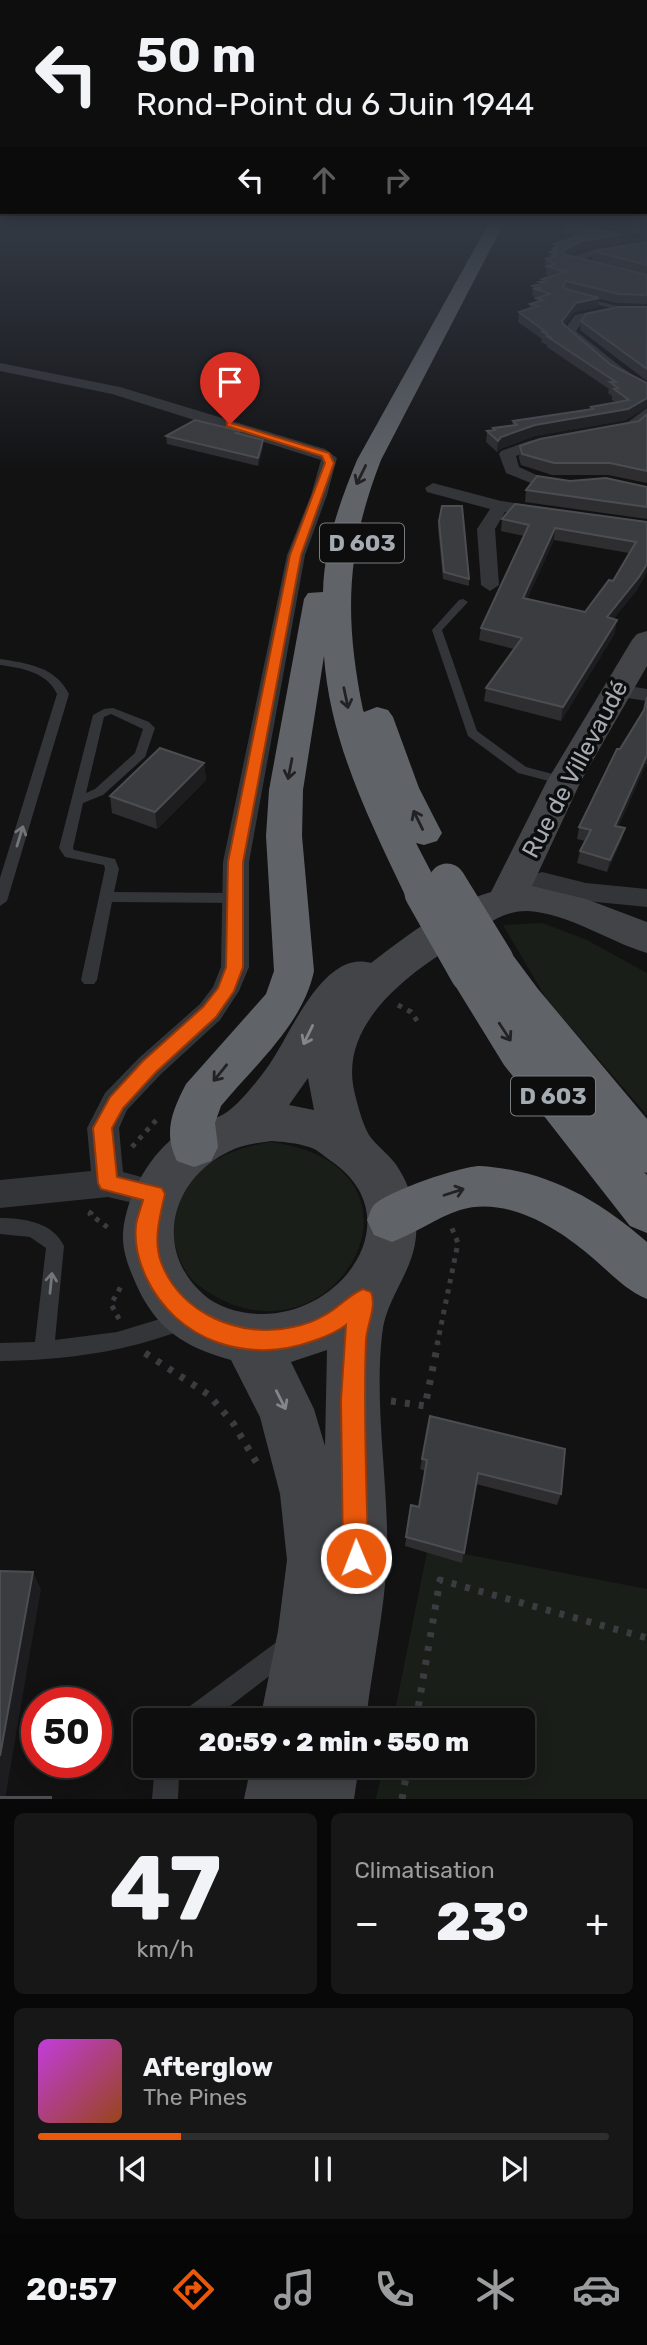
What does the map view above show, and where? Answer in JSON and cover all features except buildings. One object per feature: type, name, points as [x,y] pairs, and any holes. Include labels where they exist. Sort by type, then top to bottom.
[{"type":"highway","name":"D 603","points":[[453,305],[354,491],[341,537],[334,600],[340,669],[349,713],[374,792],[482,967],[519,1053],[647,1211]]},
{"type":"highway","name":"D 603","points":[[364,656],[357,599],[363,537],[371,505],[388,463],[468,305]]},
{"type":"highway","points":[[194,1147],[191,1123],[202,1097],[282,1004],[290,988],[294,971],[284,836],[286,790],[324,559],[341,537]]},
{"type":"highway","name":"D 603","points":[[370,689],[385,742],[435,888]]},
{"type":"highway","name":"D 603","points":[[482,967],[523,1000],[647,1153]]},
{"type":"highway","points":[[392,1220],[463,1188],[505,1188],[548,1199],[589,1223],[647,1275]]},
{"type":"main road","name":"Rue de Villevaudé","points":[[506,900],[564,781],[631,693],[647,639]]},
{"type":"main road","points":[[546,893],[604,940],[647,963]]},
{"type":"main road","points":[[351,1148],[330,1083],[333,1058],[343,1029],[357,1004],[396,964],[489,906],[546,893],[616,922],[647,939]]},
{"type":"main road","points":[[243,1126],[287,1075],[314,1023],[330,1001],[359,976],[396,964]]},
{"type":"main road","points":[[272,1122],[301,1125],[328,1134],[351,1148],[373,1169],[386,1193],[392,1220],[391,1247],[381,1275],[363,1299],[331,1324],[292,1338],[249,1340],[218,1332],[191,1318],[164,1292],[149,1260],[146,1226],[155,1194],[175,1165],[194,1147],[218,1134],[243,1126],[272,1122]]},
{"type":"main road","points":[[334,1708],[356,1558],[353,1387],[355,1335],[363,1299]]},
{"type":"main road","points":[[249,1340],[286,1409],[310,1494],[318,1560],[310,1631],[295,1708]]},
{"type":"main road","points":[[279,1799],[283,1778]]},
{"type":"main road","points":[[319,1799],[323,1778]]},
{"type":"street","points":[[640,305],[579,318],[569,332],[616,370],[647,390]]},
{"type":"street","points":[[0,366],[153,401],[318,452],[329,458],[319,495],[296,555],[236,862],[235,967],[225,991],[210,1012],[150,1066],[116,1102],[103,1128],[108,1183]]},
{"type":"street","points":[[592,435],[632,426],[647,412]]},
{"type":"street","points":[[569,439],[534,444],[507,454],[512,470],[538,481],[581,484]]},
{"type":"street","points":[[433,488],[500,506],[562,515]]},
{"type":"street","points":[[490,585],[486,529],[500,506]]},
{"type":"street","points":[[546,893],[586,892],[647,898]]},
{"type":"street","points":[[0,1194],[108,1183],[155,1194]]},
{"type":"lane","points":[[602,305],[618,309]]},
{"type":"lane","points":[[463,603],[437,630],[472,733],[523,770],[564,781]]},
{"type":"lane","points":[[0,662],[28,667],[49,676],[61,687],[63,694],[0,901]]},
{"type":"lane","points":[[78,801],[99,792],[141,754],[149,728],[145,724],[108,711],[99,715],[66,848],[70,854],[110,862],[112,869],[89,980]]},
{"type":"lane","points":[[107,897],[237,898]]},
{"type":"lane","points":[[0,1226],[37,1230],[48,1236],[55,1246],[44,1350]]},
{"type":"lane","points":[[0,1352],[44,1350],[129,1338],[164,1329],[191,1318]]},
{"type":"lane","points":[[207,1708],[310,1631]]},
{"type":"lane","points":[[165,1799],[167,1778]]},
{"type":"path","points":[[108,1183],[90,1214],[114,1232]]},
{"type":"path","points":[[384,1401],[425,1406],[458,1243],[438,1197]]},
{"type":"path","points":[[125,1280],[111,1304],[129,1338],[155,1363],[201,1389],[241,1433],[265,1479]]},
{"type":"path","points":[[418,1708],[440,1580],[647,1638]]},
{"type":"path","points":[[402,1799],[406,1778]]},
{"type":"shaded area","points":[[542,923],[587,940],[647,973],[647,1115],[547,1000],[503,925]]},
{"type":"shaded area","points":[[271,1142],[326,1160],[356,1189],[364,1225],[353,1261],[327,1291],[291,1308],[246,1309],[198,1285],[190,1277],[176,1250],[173,1222],[177,1202],[198,1172],[232,1152]]},
{"type":"shaded area","points":[[428,1547],[647,1589],[647,1799],[376,1799],[380,1778],[535,1778],[535,1708],[395,1708]]},
{"type":"route","points":[[230,424],[326,455],[329,463],[296,555],[236,862],[235,967],[225,991],[210,1012],[150,1066],[116,1102],[103,1128],[104,1154],[108,1183],[155,1194],[146,1226],[149,1260],[164,1292],[191,1318],[218,1332],[249,1340],[292,1338],[331,1324],[363,1299],[355,1335],[353,1400],[356,1558]]}]
